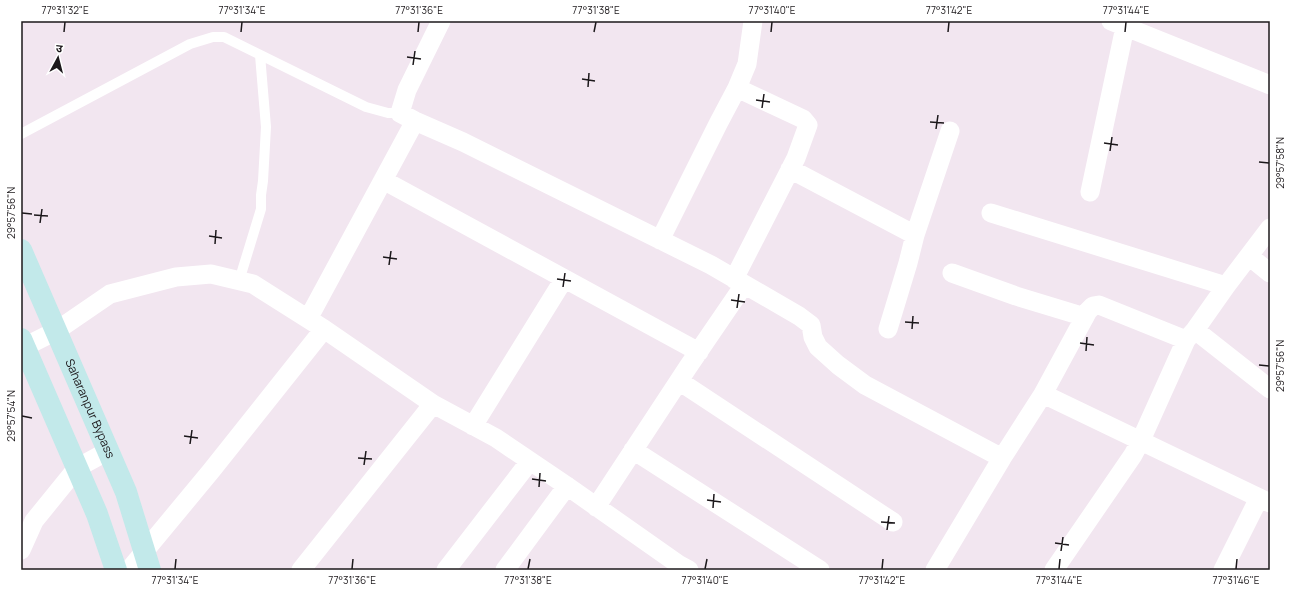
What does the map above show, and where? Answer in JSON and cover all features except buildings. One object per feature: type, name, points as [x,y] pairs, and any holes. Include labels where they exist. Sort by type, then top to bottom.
[{"type":"main road","name":"Saharanpur Bypass","points":[[21,250],[126,492],[147,561]]},
{"type":"main road","points":[[23,343],[97,514],[116,570]]},
{"type":"street","points":[[308,319],[383,180],[408,117],[407,90],[442,21]]},
{"type":"street","points":[[660,240],[737,88],[747,64],[753,21]]},
{"type":"street","points":[[1090,192],[1118,24],[1270,85]]},
{"type":"street","points":[[596,506],[699,352],[739,282],[796,158],[808,124],[803,119],[737,88]]},
{"type":"street","points":[[408,117],[463,142],[711,265],[799,316],[811,325],[813,337],[818,347],[838,365],[865,385],[1002,458]]},
{"type":"street","points":[[888,329],[915,235],[950,131]]},
{"type":"street","points":[[790,169],[915,235]]},
{"type":"street","points":[[383,180],[699,352]]},
{"type":"street","points":[[991,213],[1226,286]]},
{"type":"street","points":[[1054,570],[1133,455],[1190,335],[1270,228]]},
{"type":"street","points":[[1249,256],[1270,272]]},
{"type":"street","points":[[952,273],[1016,296],[1085,317]]},
{"type":"street","points":[[23,343],[56,331],[110,294],[117,292],[176,277],[211,274],[253,284],[324,329],[433,404],[496,438],[678,564],[689,570]]},
{"type":"street","points":[[473,426],[564,279]]},
{"type":"street","points":[[935,570],[1002,458],[1043,394],[1088,311],[1093,306],[1099,305],[1190,335],[1270,389]]},
{"type":"street","points":[[129,570],[147,561],[324,329]]},
{"type":"street","points":[[679,381],[893,522]]},
{"type":"street","points":[[1043,394],[1265,500],[1223,570]]},
{"type":"street","points":[[301,570],[433,404]]},
{"type":"street","points":[[633,450],[820,570]]},
{"type":"street","points":[[21,550],[34,520],[77,468],[108,451]]},
{"type":"street","points":[[446,570],[530,461]]},
{"type":"street","points":[[505,570],[567,486]]},
{"type":"lane","points":[[21,134],[190,44],[213,37],[224,37],[366,107],[408,117]]},
{"type":"lane","points":[[239,281],[261,209],[261,195],[264,181],[266,127],[260,55]]}]
